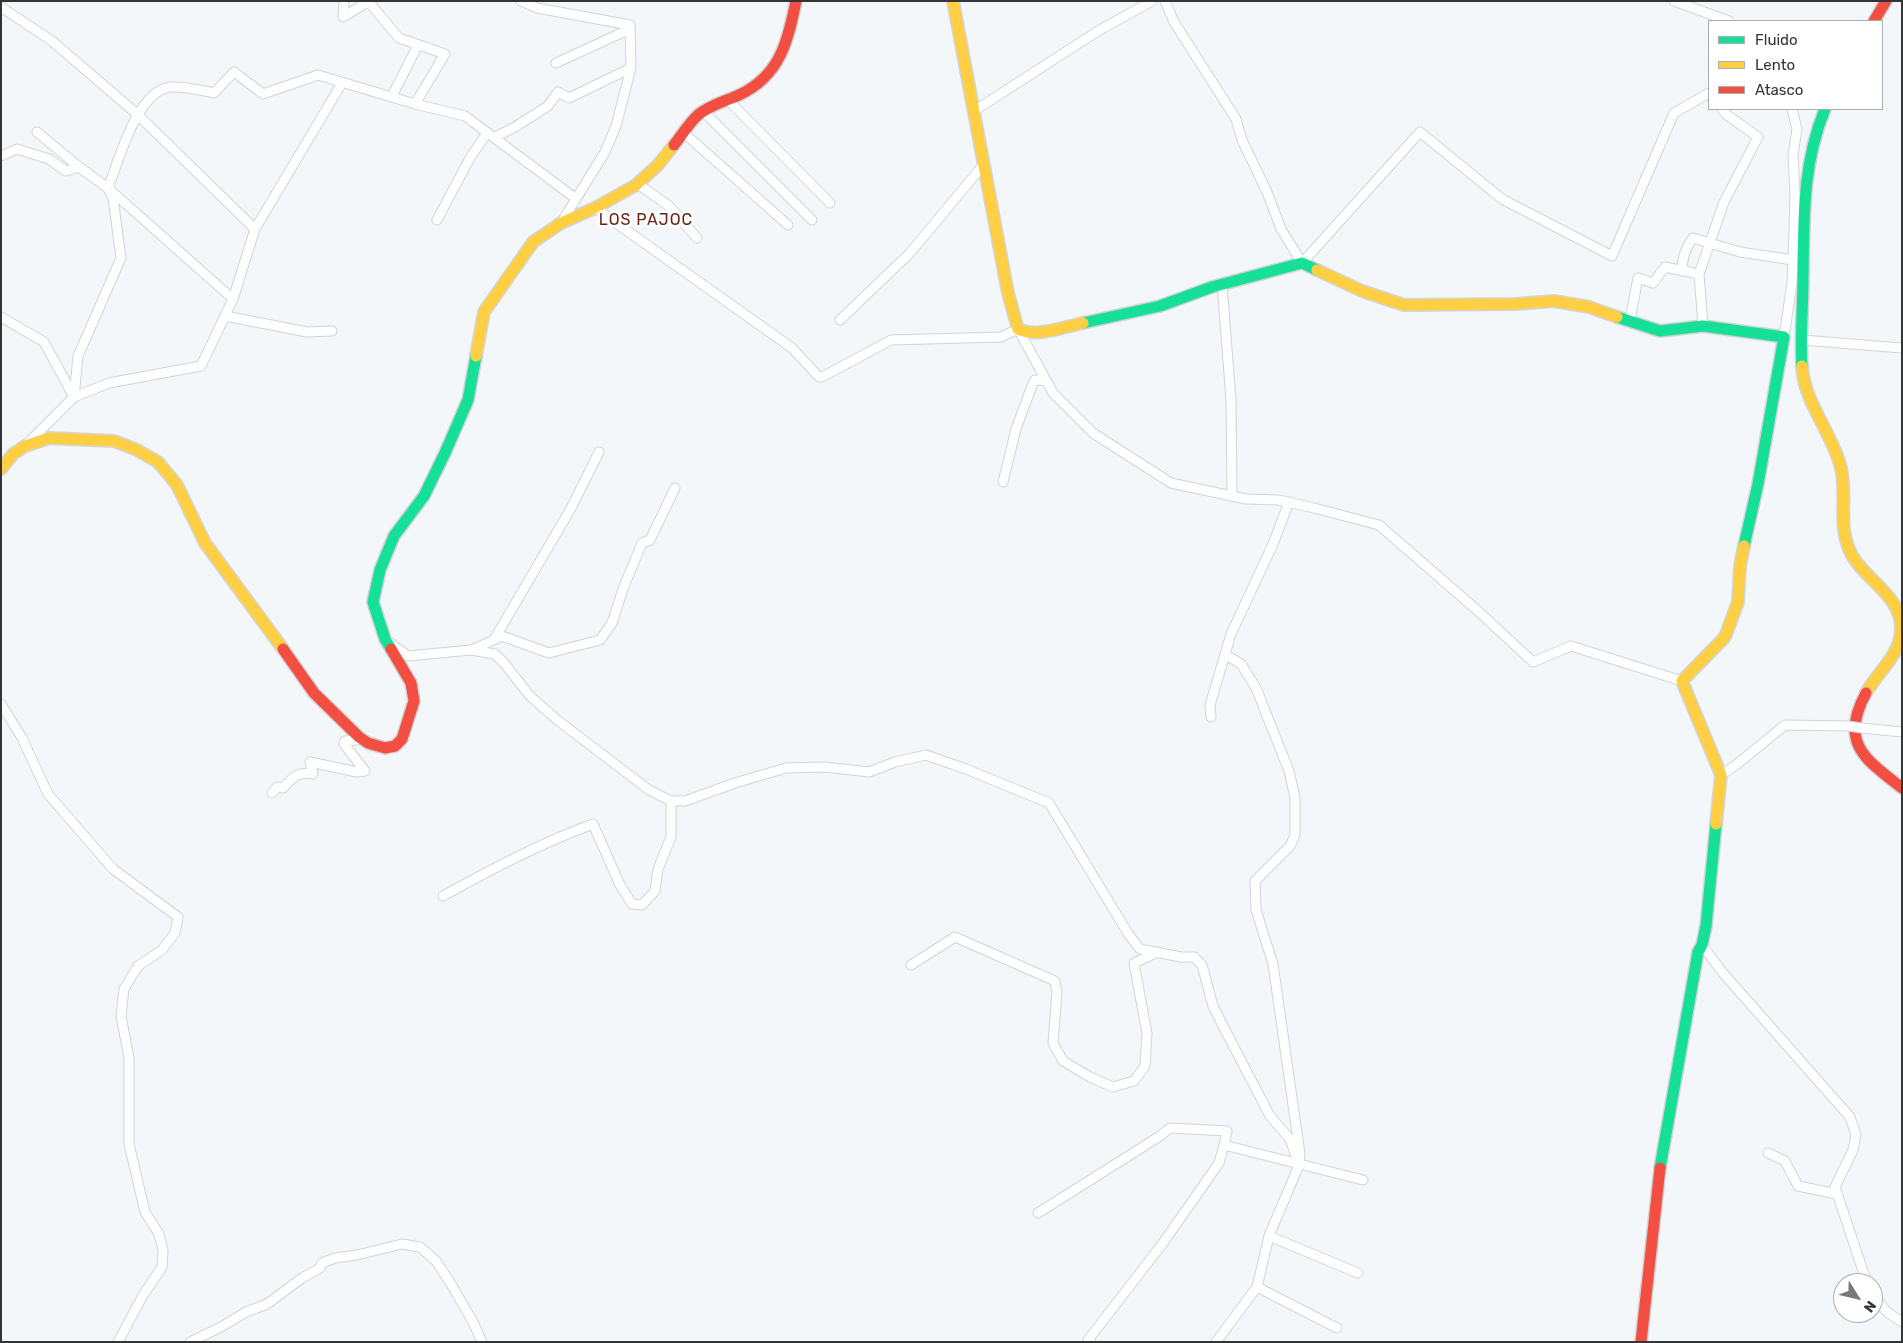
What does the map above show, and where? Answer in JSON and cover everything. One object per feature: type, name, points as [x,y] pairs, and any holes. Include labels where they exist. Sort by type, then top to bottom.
[{"type":"street","points":[[344,1],[343,17],[368,2],[399,38],[445,54],[415,104]]},
{"type":"street","points":[[521,1],[536,8],[630,24],[631,68],[616,126],[561,223]]},
{"type":"street","points":[[25,446],[49,438],[114,441],[137,450],[158,462],[177,485],[205,542],[314,693],[359,737],[368,743],[385,748],[395,746],[402,739],[414,701],[411,683],[385,639],[373,602],[380,570],[394,536],[424,496],[468,400],[484,312],[532,242],[561,223],[595,208],[638,184],[658,166],[696,117],[703,111],[747,91],[766,78],[775,66],[789,38],[796,1]]},
{"type":"street","points":[[952,1],[1008,293],[1018,329],[1053,393],[1093,433],[1170,483],[1246,499],[1289,502],[1379,525],[1478,611],[1533,662],[1571,646],[1682,681],[1721,775],[1706,926],[1702,945],[1698,952],[1661,1156],[1641,1342]]},
{"type":"street","points":[[974,111],[1098,31],[1152,1]]},
{"type":"street","points":[[1165,1],[1174,22],[1236,119],[1242,140],[1267,192],[1281,228],[1302,263],[1362,291],[1404,305],[1515,304],[1554,301],[1589,307],[1660,331],[1703,326],[1784,337]]},
{"type":"street","points":[[1674,1],[1726,20]]},
{"type":"street","points":[[1875,20],[1886,1]]},
{"type":"street","points":[[1,7],[52,41],[137,114],[255,229]]},
{"type":"street","points":[[556,63],[630,29]]},
{"type":"street","points":[[392,96],[418,45]]},
{"type":"street","points":[[437,220],[470,158],[491,135],[515,127],[548,106],[558,92],[568,98],[631,68]]},
{"type":"street","points":[[74,397],[78,356],[121,258],[113,198],[108,188],[137,114],[144,103],[162,90],[170,87],[214,92],[234,72],[262,94],[318,75],[415,104],[465,116],[575,198]]},
{"type":"street","points":[[1,469],[13,454],[25,446],[74,397],[109,383],[200,366],[233,299],[255,229],[342,83]]},
{"type":"street","points":[[1018,329],[1026,333],[1036,334],[1160,306],[1222,284],[1302,263],[1420,132],[1502,199],[1612,256],[1674,113],[1708,95]]},
{"type":"street","points":[[728,100],[830,203]]},
{"type":"street","points":[[1703,326],[1699,274],[1724,202],[1758,137],[1723,110]]},
{"type":"street","points":[[1682,681],[1724,637],[1738,602],[1740,566],[1762,466],[1792,283],[1795,193],[1793,155],[1797,128],[1792,110]]},
{"type":"street","points":[[1825,110],[1806,177],[1802,340],[1804,384],[1820,422],[1835,450],[1841,471],[1844,491],[1844,534],[1848,547],[1859,565],[1894,603],[1900,617],[1902,632],[1898,647],[1863,696],[1857,708],[1855,722],[1856,737],[1865,756],[1902,788]]},
{"type":"street","points":[[703,111],[812,220]]},
{"type":"street","points":[[38,132],[79,167],[108,188],[233,299]]},
{"type":"street","points":[[684,133],[788,225]]},
{"type":"street","points":[[1,156],[17,149],[50,159],[66,171],[79,167]]},
{"type":"street","points":[[840,320],[910,253],[984,164]]},
{"type":"street","points":[[638,184],[668,206],[698,238]]},
{"type":"street","points":[[595,208],[792,348],[822,378],[891,340],[1001,337],[1018,329]]},
{"type":"street","points":[[1682,271],[1682,260],[1686,246],[1693,238],[1740,252],[1793,260]]},
{"type":"street","points":[[1630,320],[1638,278],[1653,283],[1665,267],[1699,274]]},
{"type":"street","points":[[1222,284],[1231,400],[1232,496]]},
{"type":"street","points":[[225,316],[307,332],[332,331]]},
{"type":"street","points":[[1,317],[44,342],[74,397]]},
{"type":"street","points":[[1802,340],[1902,348]]},
{"type":"street","points":[[1003,482],[1016,429],[1033,382],[1035,380],[1046,381]]},
{"type":"street","points":[[495,638],[566,518],[599,452]]},
{"type":"street","points":[[472,650],[502,636],[549,653],[600,640],[612,623],[623,589],[642,543],[650,540],[675,488]]},
{"type":"street","points":[[1211,716],[1210,705],[1231,634],[1273,544],[1289,502]]},
{"type":"street","points":[[385,639],[408,656],[472,650],[495,654],[530,696],[556,719],[649,790],[671,801],[685,801],[735,783],[786,768],[824,767],[869,772],[895,762],[926,754],[1049,803],[1129,936],[1140,949],[1182,957],[1194,957],[1202,965],[1213,1006],[1270,1116],[1290,1139],[1299,1165]]},
{"type":"street","points":[[1216,1342],[1257,1287],[1269,1236],[1299,1165],[1300,1154],[1274,972],[1256,910],[1255,881],[1290,846],[1295,834],[1295,798],[1289,771],[1256,688],[1241,664],[1231,658]]},
{"type":"street","points":[[1,704],[22,738],[48,794],[113,869],[178,917],[175,933],[162,950],[138,966],[124,989],[121,1016],[129,1058],[129,1144],[145,1212],[159,1234],[163,1250],[162,1267],[142,1297],[118,1342]]},
{"type":"street","points":[[1721,775],[1785,725],[1848,726],[1902,732]]},
{"type":"street","points":[[272,793],[277,787],[283,788],[297,774],[313,774],[310,762],[357,772],[365,771],[344,744],[345,741],[357,740],[359,737]]},
{"type":"street","points":[[444,896],[496,867],[556,838],[593,824],[620,884],[632,904],[642,905],[655,890],[658,869],[671,837],[671,801]]},
{"type":"street","points":[[911,964],[956,937],[1054,982],[1057,992],[1053,1043],[1063,1061],[1090,1077],[1113,1087],[1134,1081],[1145,1066],[1147,1033],[1134,963],[1159,952]]},
{"type":"street","points":[[1702,945],[1723,974],[1850,1117],[1856,1135],[1853,1150],[1835,1188],[1864,1273]]},
{"type":"street","points":[[1038,1212],[1170,1128],[1227,1132],[1220,1163],[1158,1249],[1088,1340],[1091,1342]]},
{"type":"street","points":[[1224,1145],[1363,1180]]},
{"type":"street","points":[[1768,1153],[1785,1161],[1798,1186],[1837,1194]]},
{"type":"street","points":[[1269,1236],[1358,1273]]},
{"type":"street","points":[[190,1342],[222,1327],[246,1312],[267,1304],[302,1278],[320,1268],[322,1263],[335,1258],[357,1255],[402,1244],[420,1247],[436,1261],[473,1322],[482,1342]]},
{"type":"street","points":[[1257,1287],[1338,1328]]},
{"type":"street","points":[[1883,1307],[1902,1322]]},
{"type":"traffic: fast","points":[[1802,366],[1801,333],[1806,192],[1812,151],[1825,110]]},
{"type":"traffic: fast","points":[[1083,323],[1160,306],[1212,287],[1302,263],[1317,270]]},
{"type":"traffic: fast","points":[[1617,317],[1660,331],[1703,326],[1784,337],[1758,484],[1744,546]]},
{"type":"traffic: fast","points":[[391,649],[385,639],[373,602],[380,570],[394,536],[424,496],[445,453],[468,400],[476,356]]},
{"type":"traffic: fast","points":[[1660,1168],[1698,952],[1702,945],[1706,926],[1716,824]]},
{"type":"traffic: slow","points":[[953,1],[1008,293],[1018,329],[1042,332],[1083,323]]},
{"type":"traffic: slow","points":[[476,356],[484,312],[533,242],[561,223],[595,208],[636,185],[658,165],[674,145]]},
{"type":"traffic: slow","points":[[1317,270],[1362,291],[1404,305],[1515,304],[1554,301],[1589,307],[1617,317]]},
{"type":"traffic: slow","points":[[1802,366],[1808,392],[1837,455],[1841,468],[1844,524],[1848,546],[1859,566],[1891,599],[1900,619],[1901,631],[1897,648],[1866,693]]},
{"type":"traffic: slow","points":[[1,469],[13,454],[25,446],[49,438],[114,441],[137,450],[158,462],[177,485],[205,543],[283,649]]},
{"type":"traffic: slow","points":[[1716,824],[1721,775],[1682,681],[1725,637],[1738,602],[1740,566],[1744,546]]},
{"type":"traffic: jam","points":[[674,145],[698,115],[713,106],[739,95],[764,78],[780,56],[796,1]]},
{"type":"traffic: jam","points":[[1875,20],[1886,1]]},
{"type":"traffic: jam","points":[[283,649],[314,693],[359,737],[368,743],[385,748],[395,746],[402,739],[414,701],[411,683],[391,649]]},
{"type":"traffic: jam","points":[[1866,693],[1858,710],[1855,725],[1856,737],[1860,748],[1877,768],[1902,788]]},
{"type":"traffic: jam","points":[[1641,1342],[1660,1168]]},
{"type":"district","name":"LOS PAJOC","points":[[646,220]]}]
